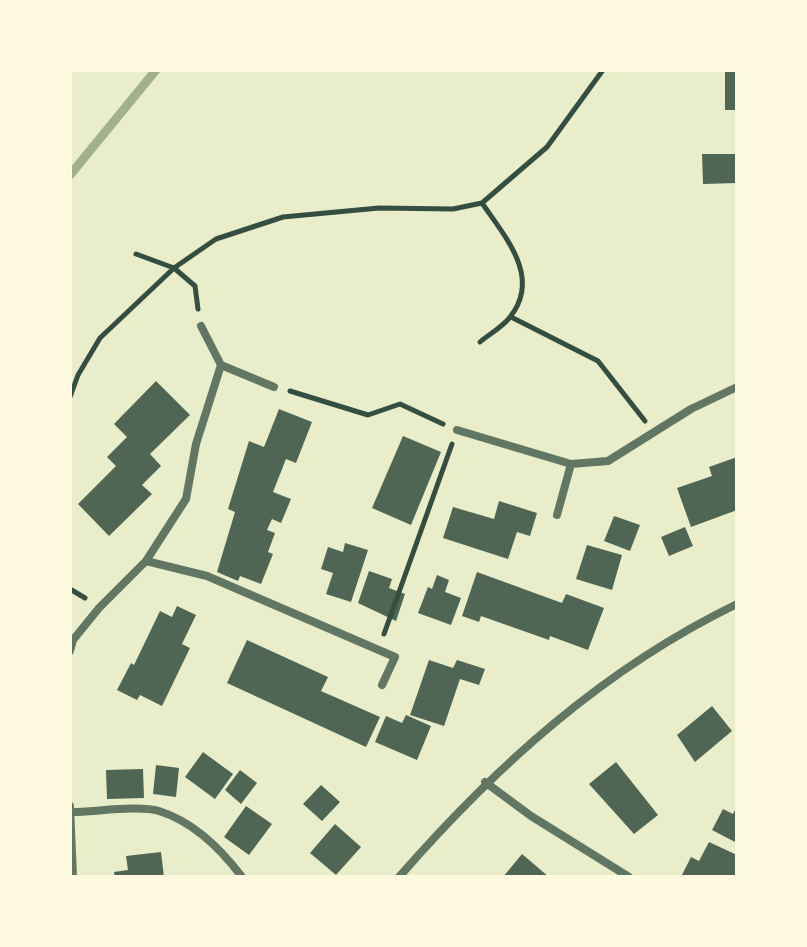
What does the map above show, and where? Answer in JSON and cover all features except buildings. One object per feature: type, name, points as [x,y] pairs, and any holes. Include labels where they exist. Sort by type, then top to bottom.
[{"type":"street","points":[[201,326],[221,365],[274,387]]},
{"type":"street","points":[[70,651],[73,640],[99,608],[146,561],[186,499],[196,444],[221,365]]},
{"type":"street","points":[[457,430],[571,464],[608,461],[656,434],[691,409],[737,387]]},
{"type":"street","points":[[557,515],[571,464]]},
{"type":"street","points":[[146,561],[207,576],[395,657],[382,685]]},
{"type":"street","points":[[399,877],[485,782],[557,717],[680,632],[737,604]]},
{"type":"street","points":[[485,782],[531,816],[629,877]]},
{"type":"street","points":[[70,806],[73,877]]},
{"type":"street","points":[[71,812],[157,810],[187,824],[221,850],[242,877]]},
{"type":"path","points":[[70,397],[78,375],[100,338],[174,268],[216,239],[283,217],[379,208],[453,209],[482,203],[547,147],[603,70]]},
{"type":"path","points":[[480,342],[511,317],[525,281],[515,252],[482,203]]},
{"type":"path","points":[[136,254],[174,268],[195,286],[201,326]]},
{"type":"path","points":[[511,317],[598,361],[656,434]]},
{"type":"path","points":[[274,387],[368,415],[400,404],[457,430],[378,651]]},
{"type":"waterway","points":[[70,175],[156,70]]}]
